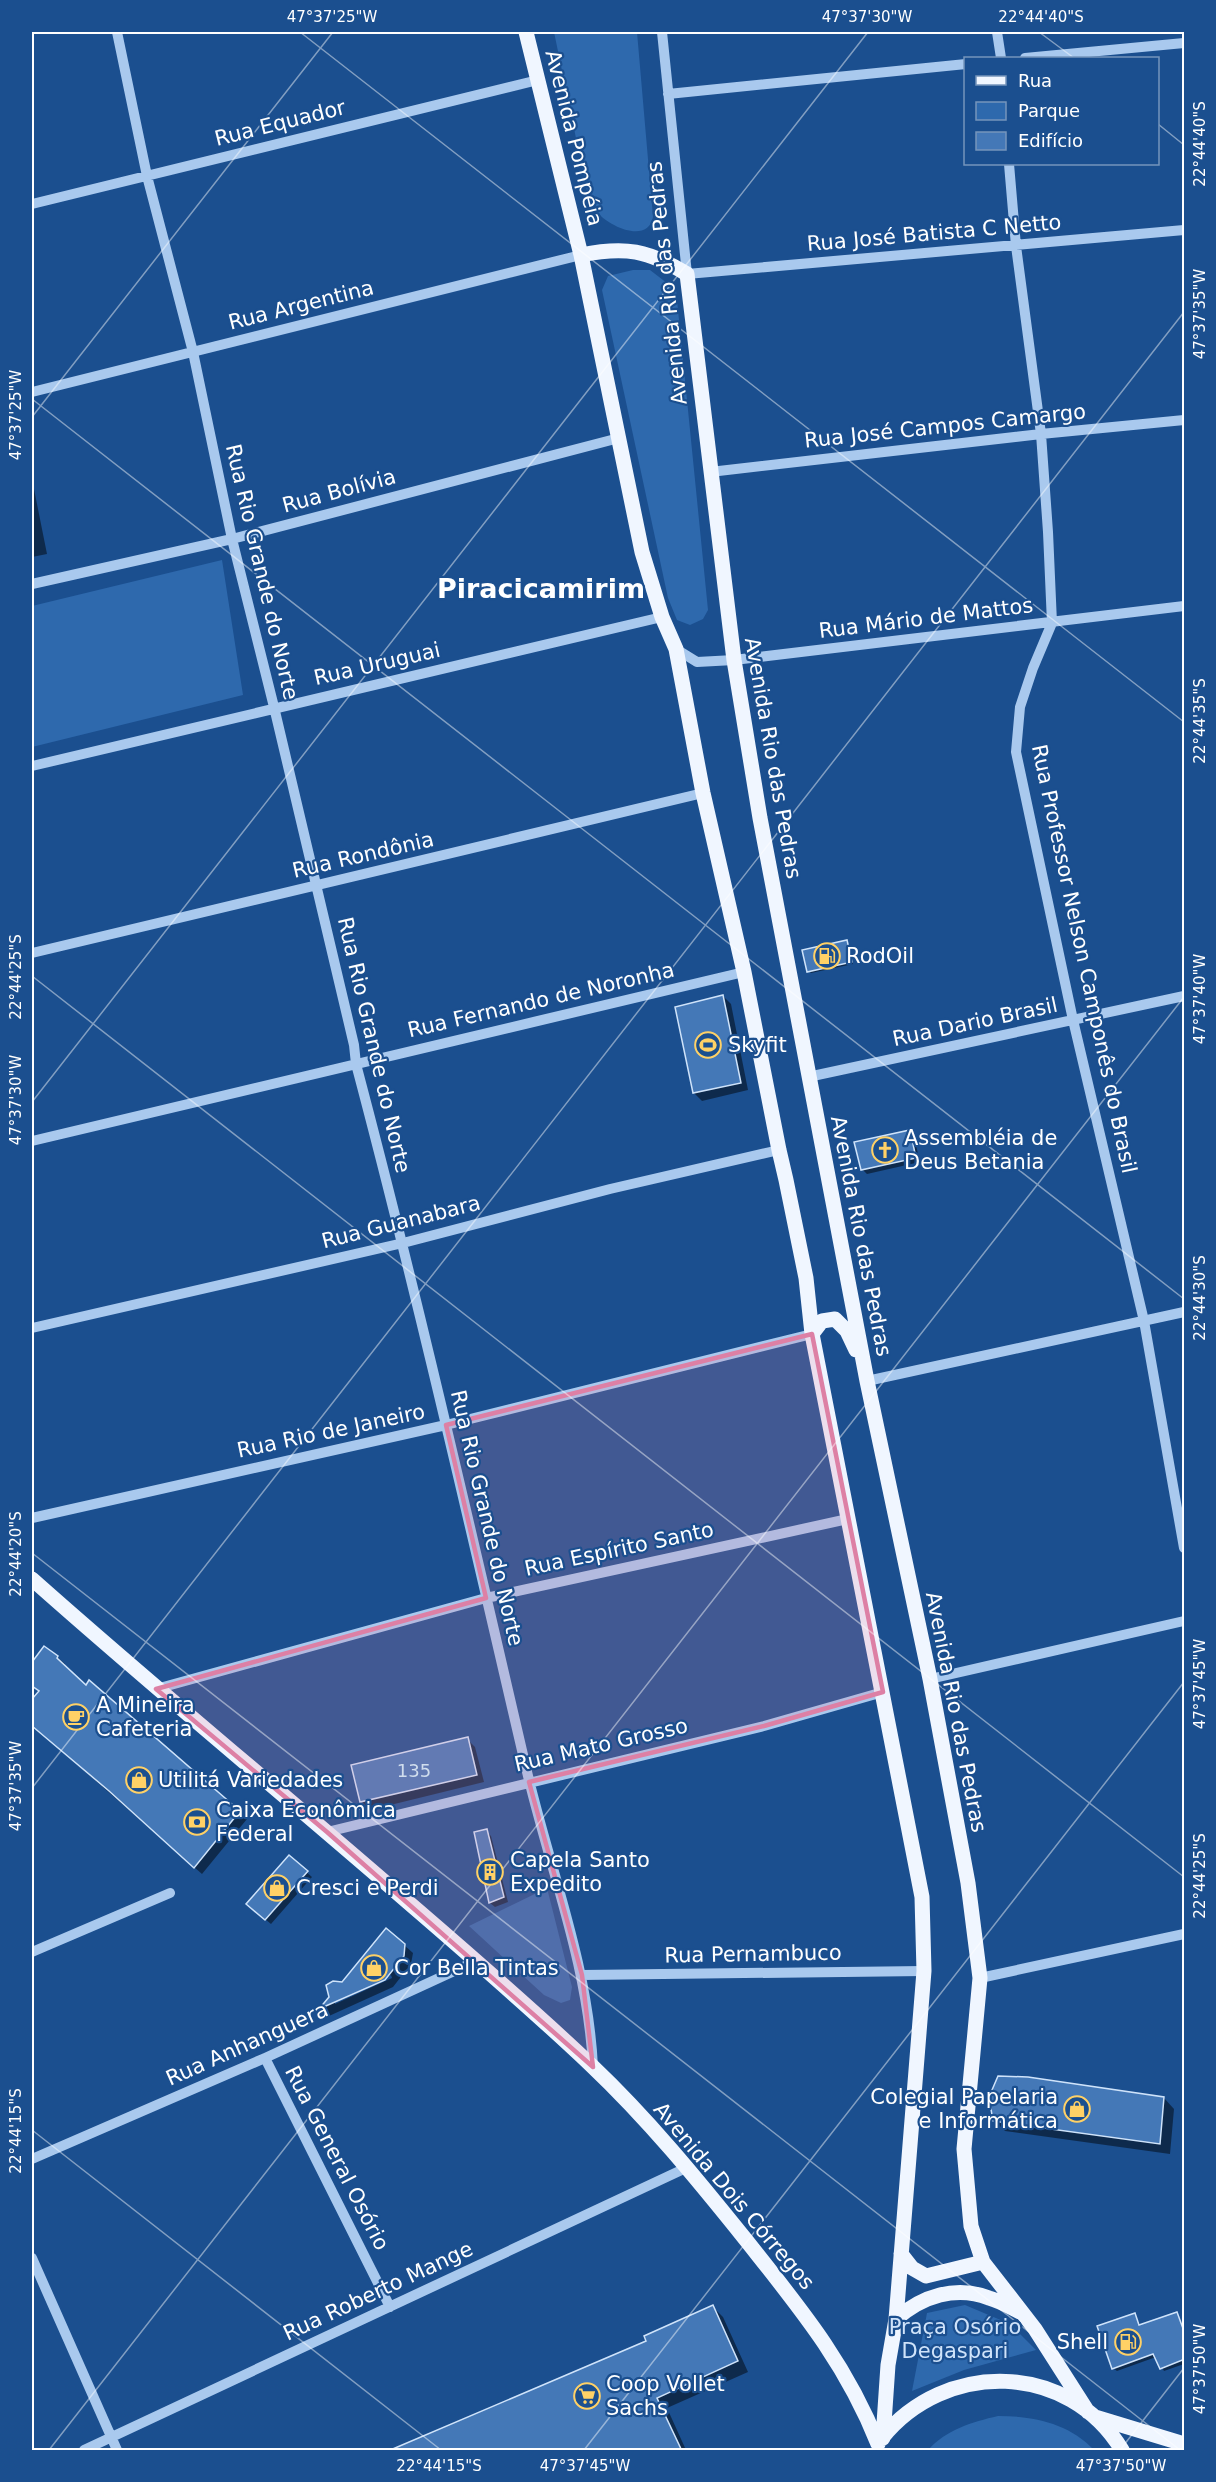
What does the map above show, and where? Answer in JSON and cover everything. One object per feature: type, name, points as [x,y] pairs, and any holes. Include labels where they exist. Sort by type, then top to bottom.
[{"type":"main road","name":"Avenida Pompéia","points":[[526,32],[581,255]]},
{"type":"main road","points":[[687,274],[663,259],[636,250],[608,249],[581,255],[642,552],[662,617],[676,650],[703,793],[744,972],[806,1278],[812,1334],[922,1897],[924,1971],[897,2319],[888,2365],[878,2444]]},
{"type":"main road","name":"Avenida Rio das Pedras","points":[[687,274],[734,660],[808,1077],[867,1381],[930,1679],[968,1883],[980,1978],[964,2149],[971,2226],[983,2262],[1023,2313],[1091,2414]]},
{"type":"main road","points":[[812,1334],[822,1321],[835,1319],[842,1324],[867,1381]]},
{"type":"main road","name":"Avenida Dois Córregos","points":[[32,1579],[156,1689],[476,1961],[593,2067],[688,2167],[815,2327],[855,2391],[878,2444]]},
{"type":"main road","points":[[901,2254],[912,2268],[926,2276],[983,2262]]},
{"type":"main road","points":[[897,2319],[909,2308],[924,2300],[957,2292],[990,2298],[1023,2313]]},
{"type":"main road","points":[[878,2444],[905,2415],[931,2397],[955,2387],[980,2382],[1005,2381],[1037,2386],[1067,2398],[1091,2414],[1111,2435],[1122,2451]]},
{"type":"main road","points":[[1091,2414],[1185,2444]]},
{"type":"street","name":"Rua Rio Grande do Norte","points":[[117,32],[147,176],[193,352],[231,539],[317,887],[354,1045],[356,1064],[403,1244],[529,1782],[582,1975],[592,2042],[593,2067]]},
{"type":"street","name":"Avenida Rio das Pedras","points":[[662,32],[687,274]]},
{"type":"street","points":[[997,32],[1001,57]]},
{"type":"street","points":[[1036,57],[1185,43]]},
{"type":"street","points":[[668,94],[964,64]]},
{"type":"street","name":"Rua Equador","points":[[32,204],[538,80]]},
{"type":"street","name":"Rua Professor Nelson Camponês do Brasil","points":[[1009,165],[1016,246],[1041,434],[1052,623],[1020,707],[1016,752],[1073,1020],[1144,1321],[1185,1548]]},
{"type":"street","name":"Rua José Batista C Netto","points":[[687,274],[1185,230]]},
{"type":"street","name":"Rua Argentina","points":[[32,392],[581,255]]},
{"type":"street","name":"Rua José Campos Camargo","points":[[710,472],[1185,420]]},
{"type":"street","name":"Rua Bolívia","points":[[32,584],[231,539],[619,438]]},
{"type":"street","name":"Rua Mário de Mattos","points":[[676,650],[697,662],[734,660],[1185,606]]},
{"type":"street","name":"Rua Uruguai","points":[[32,766],[662,617]]},
{"type":"street","name":"Rua Rondônia","points":[[32,953],[317,887],[703,793]]},
{"type":"street","name":"Rua Fernando de Noronha","points":[[32,1141],[744,972]]},
{"type":"street","name":"Rua Dario Brasil","points":[[808,1077],[1185,996]]},
{"type":"street","name":"Rua Guanabara","points":[[32,1328],[403,1244],[610,1189],[779,1150]]},
{"type":"street","points":[[867,1381],[1185,1312]]},
{"type":"street","name":"Rua Rio de Janeiro","points":[[32,1518],[446,1425],[812,1334]]},
{"type":"street","name":"Rua Espírito Santo","points":[[156,1689],[486,1598],[848,1519]]},
{"type":"street","points":[[930,1679],[1185,1621]]},
{"type":"street","name":"Rua Mato Grosso","points":[[327,1832],[764,1726],[883,1692]]},
{"type":"street","points":[[32,1953],[170,1893]]},
{"type":"street","points":[[980,1978],[1185,1934]]},
{"type":"street","name":"Rua Anhanguera","points":[[32,2159],[265,2058],[476,1961]]},
{"type":"street","name":"Rua Pernambuco","points":[[582,1975],[924,1971]]},
{"type":"street","name":"Rua General Osório","points":[[265,2058],[390,2307]]},
{"type":"street","name":"Rua Roberto Mange","points":[[84,2451],[688,2167]]},
{"type":"street","points":[[32,2258],[117,2451]]},
{"type":"highlighted area","points":[[812,1334],[883,1692],[764,1726],[529,1782],[582,1975],[593,2067],[327,1832],[156,1689],[486,1598],[446,1425]]},
{"type":"green space","points":[[554,32],[637,32],[653,217],[650,225],[644,230],[619,228],[598,213],[589,201]]},
{"type":"green space","points":[[633,270],[650,270],[676,290],[708,610],[703,619],[690,625],[677,620],[668,598],[602,290],[608,276]]},
{"type":"green space","points":[[222,560],[243,695],[32,747],[32,606]]},
{"type":"green space","points":[[547,1888],[572,1987],[570,2000],[561,2003],[544,1995],[469,1926]]},
{"type":"green space","name":"Praça Osório Degaspari","points":[[965,2305],[1010,2324],[1036,2350],[964,2370],[912,2391],[927,2313]]},
{"type":"green space","points":[[998,2416],[1037,2420],[1062,2427],[1094,2450],[928,2450],[951,2432]]},
{"type":"building","name":"RodOil","points":[[847,940],[852,962],[807,972],[802,950]]},
{"type":"building","name":"Skyfit","points":[[723,995],[741,1083],[693,1093],[675,1007]]},
{"type":"building","name":"Assembléia de Deus Betania","points":[[910,1130],[916,1158],[861,1170],[854,1142]]},
{"type":"building","points":[[44,1646],[58,1656],[57,1658],[86,1685],[89,1680],[240,1811],[194,1868],[109,1791],[32,1726],[32,1699],[39,1691],[32,1686],[32,1662]]},
{"type":"building","points":[[468,1737],[477,1775],[360,1802],[351,1765]]},
{"type":"building","name":"Capela Santo Expedito","points":[[487,1829],[504,1897],[489,1903],[474,1832]]},
{"type":"building","name":"Cresci e Perdi","points":[[289,1855],[308,1871],[265,1920],[246,1904]]},
{"type":"building","name":"Cor Bella Tintas","points":[[386,1928],[405,1944],[404,1956],[385,1980],[319,2009],[329,1997],[326,1985],[333,1981],[342,1982]]},
{"type":"building","name":"Colegial Papelaria e Informática","points":[[998,2076],[1028,2077],[1164,2097],[1160,2144],[993,2121],[989,2097]]},
{"type":"building","name":"Coop Vollet Sachs","points":[[713,2305],[738,2361],[657,2398],[682,2451],[388,2451],[646,2341],[644,2336]]},
{"type":"building","points":[[1177,2312],[1185,2334],[1185,2359],[1160,2369],[1153,2354],[1112,2369],[1097,2326],[1135,2313],[1139,2325]]},
{"type":"place","name":"RodOil","points":[[827,956]]},
{"type":"place","name":"Skyfit","points":[[708,1045]]},
{"type":"place","name":"Assembléia de Deus Betania","points":[[885,1150]]},
{"type":"place","name":"A Mineira Cafeteria","points":[[76,1717]]},
{"type":"place","name":"Utilitá Variedades","points":[[139,1780]]},
{"type":"place","name":"Caixa Econômica Federal","points":[[197,1822]]},
{"type":"place","name":"Capela Santo Expedito","points":[[490,1872]]},
{"type":"place","name":"Cresci e Perdi","points":[[277,1888]]},
{"type":"place","name":"Cor Bella Tintas","points":[[374,1968]]},
{"type":"place","name":"Colegial Papelaria e Informática","points":[[1077,2109]]},
{"type":"place","name":"Shell","points":[[1128,2342]]},
{"type":"place","name":"Coop Vollet Sachs","points":[[587,2396]]},
{"type":"district","name":"Piracicamirim","points":[[541,588]]}]
